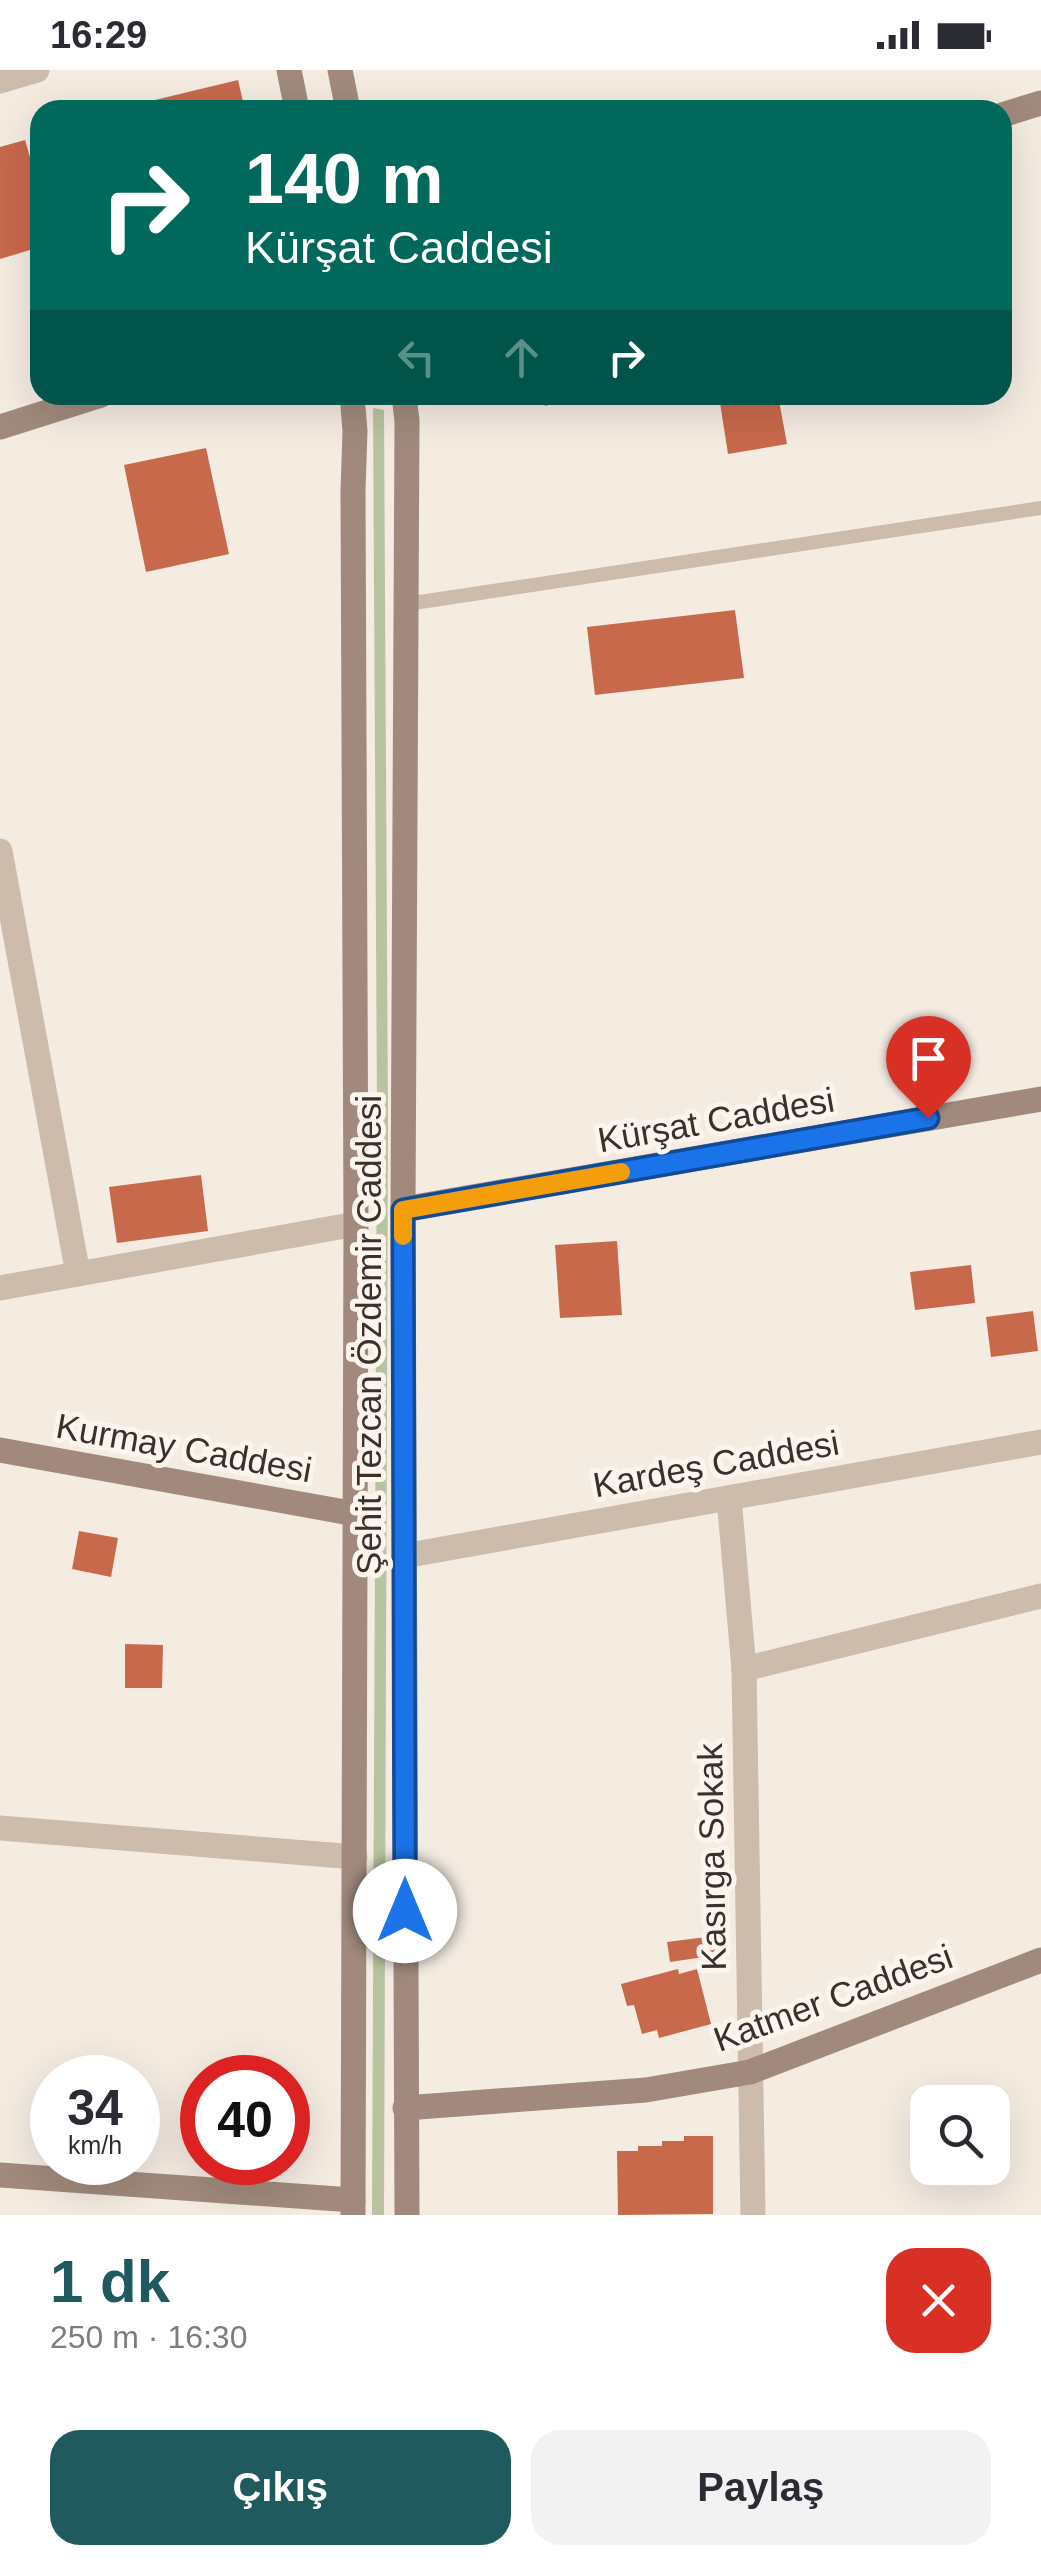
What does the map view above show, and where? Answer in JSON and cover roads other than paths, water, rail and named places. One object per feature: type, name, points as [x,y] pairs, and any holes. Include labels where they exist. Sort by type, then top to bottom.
[{"type":"street","points":[[0,81],[37,70]]},
{"type":"street","points":[[288,70],[294,100]]},
{"type":"street","points":[[340,70],[346,100]]},
{"type":"street","points":[[1012,112],[1041,103]]},
{"type":"street","points":[[0,426],[69,405]]},
{"type":"street","name":"Şehit Tezcan Özdemir Caddesi","points":[[353,405],[354,2208]]},
{"type":"street","name":"Şehit Tezcan Özdemir Caddesi","points":[[405,405],[407,2215]]},
{"type":"street","points":[[0,850],[78,1274]]},
{"type":"street","name":"Kürşat Caddesi","points":[[403,1210],[1041,1099]]},
{"type":"street","points":[[0,1288],[356,1224]]},
{"type":"street","name":"Kardeş Caddesi","points":[[404,1556],[1041,1442]]},
{"type":"street","name":"Kurmay Caddesi","points":[[0,1450],[356,1514]]},
{"type":"street","name":"Kasırga Sokak","points":[[729,1498],[744,1669],[753,2215]]},
{"type":"street","points":[[744,1669],[1041,1596]]},
{"type":"street","points":[[0,1828],[354,1857]]},
{"type":"street","name":"Katmer Caddesi","points":[[405,2108],[646,2090],[750,2072],[1041,1960]]},
{"type":"street","points":[[0,2175],[354,2208]]},
{"type":"lane","points":[[406,604],[1041,508]]}]
